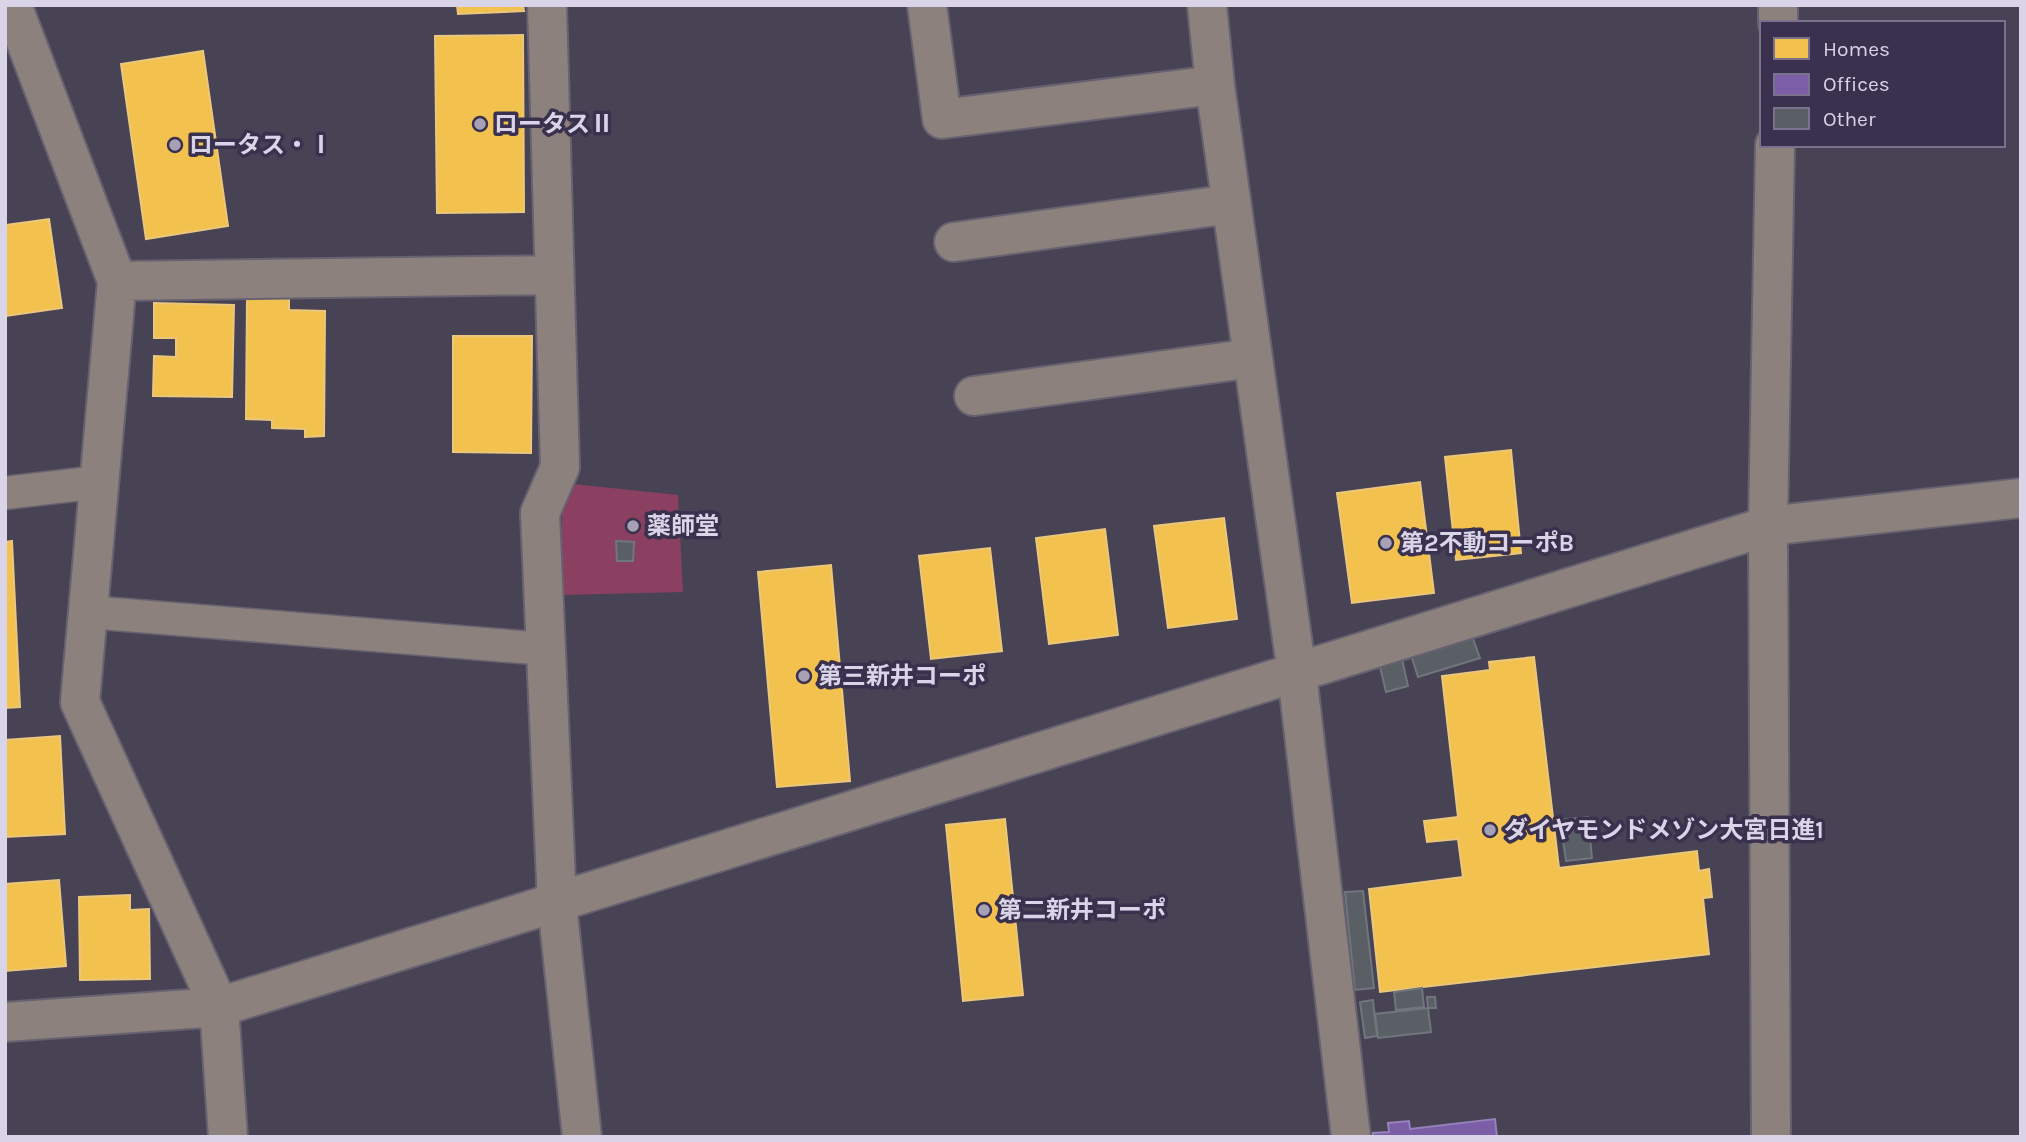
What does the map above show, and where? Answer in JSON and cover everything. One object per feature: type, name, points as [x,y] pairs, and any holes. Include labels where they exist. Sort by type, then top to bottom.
[{"type":"street","points":[[12,5],[117,281],[80,702],[219,1007],[228,1137]]},
{"type":"street","points":[[547,5],[560,467],[540,513],[557,904],[582,1137]]},
{"type":"street","points":[[927,5],[942,119],[1215,85]]},
{"type":"street","points":[[1207,5],[1231,204],[1297,674],[1350,1137]]},
{"type":"street","points":[[1771,1137],[1768,526],[1775,147]]},
{"type":"street","points":[[954,242],[1231,204]]},
{"type":"street","points":[[117,281],[554,275]]},
{"type":"street","points":[[974,396],[1253,358]]},
{"type":"street","points":[[5,1022],[219,1007],[1768,526],[2021,498]]},
{"type":"lane","points":[[5,493],[99,482]]},
{"type":"lane","points":[[88,612],[546,649]]},
{"type":"shaded area","points":[[563,483],[678,495],[683,592],[560,595]]},
{"type":"building: Homes","points":[[457,5],[523,5],[524,11],[458,14]]},
{"type":"building: Homes","name":"ロータスⅡ","points":[[523,35],[524,212],[437,213],[435,36]]},
{"type":"building: Homes","name":"ロータス・Ⅰ","points":[[203,51],[228,226],[146,239],[121,64]]},
{"type":"building: Homes","points":[[49,219],[62,308],[5,316],[5,225]]},
{"type":"building: Homes","points":[[247,296],[289,296],[289,310],[325,311],[324,436],[305,437],[305,429],[272,428],[272,420],[246,419]]},
{"type":"building: Homes","points":[[154,303],[234,305],[232,397],[153,396],[154,356],[176,357],[176,338],[154,338]]},
{"type":"building: Homes","points":[[453,336],[532,336],[531,453],[453,452]]},
{"type":"building: Homes","points":[[1511,450],[1521,553],[1456,560],[1445,457]]},
{"type":"building: Homes","name":"第2不動コーポB","points":[[1420,482],[1434,593],[1352,603],[1337,493]]},
{"type":"building: Homes","points":[[1224,518],[1237,619],[1168,628],[1154,526]]},
{"type":"building: Homes","points":[[1105,529],[1118,635],[1049,644],[1036,538]]},
{"type":"building: Homes","points":[[12,541],[20,707],[5,708],[5,542]]},
{"type":"building: Homes","points":[[990,548],[1002,651],[931,659],[919,556]]},
{"type":"building: Homes","name":"第三新井コーポ","points":[[831,565],[850,781],[777,787],[758,572]]},
{"type":"building: Homes","name":"ダイヤモンドメゾン大宮日進1","points":[[1534,657],[1559,868],[1697,851],[1699,871],[1709,869],[1712,897],[1703,898],[1709,954],[1380,992],[1369,889],[1463,877],[1458,839],[1427,842],[1424,821],[1458,817],[1442,676],[1490,670],[1489,662]]},
{"type":"building: Homes","points":[[60,736],[65,834],[5,837],[5,740]]},
{"type":"building: Homes","name":"第二新井コーポ","points":[[1005,819],[1023,995],[963,1001],[946,825]]},
{"type":"building: Homes","points":[[59,880],[66,966],[5,971],[5,884]]},
{"type":"building: Homes","points":[[130,895],[130,910],[149,909],[150,979],[80,980],[79,897]]},
{"type":"building: Offices","points":[[1495,1119],[1497,1137],[1373,1137],[1373,1133],[1389,1132],[1388,1123],[1409,1121],[1410,1129]]},
{"type":"building: Other","points":[[616,541],[634,542],[633,561],[617,561]]},
{"type":"building: Other","points":[[1472,636],[1480,658],[1418,677],[1411,655]]},
{"type":"building: Other","points":[[1402,659],[1408,686],[1386,692],[1380,667]]},
{"type":"building: Other","points":[[1588,817],[1592,858],[1566,861],[1560,820]]},
{"type":"building: Other","points":[[1363,891],[1374,988],[1355,990],[1345,892]]},
{"type":"building: Other","points":[[1422,988],[1424,1007],[1396,1010],[1394,992]]},
{"type":"building: Other","points":[[1427,997],[1435,997],[1436,1008],[1428,1008]]},
{"type":"building: Other","points":[[1373,1000],[1377,1036],[1365,1038],[1360,1002]]},
{"type":"building: Other","points":[[1428,1008],[1431,1032],[1378,1038],[1375,1014]]},
{"type":"place","name":"ロータスⅡ","points":[[480,124]]},
{"type":"place","name":"ロータス・Ⅰ","points":[[175,145]]},
{"type":"place","name":"薬師堂","points":[[633,526]]},
{"type":"place","name":"第2不動コーポB","points":[[1386,543]]},
{"type":"place","name":"第三新井コーポ","points":[[804,676]]},
{"type":"place","name":"ダイヤモンドメゾン大宮日進1","points":[[1490,830]]},
{"type":"place","name":"第二新井コーポ","points":[[984,910]]}]
